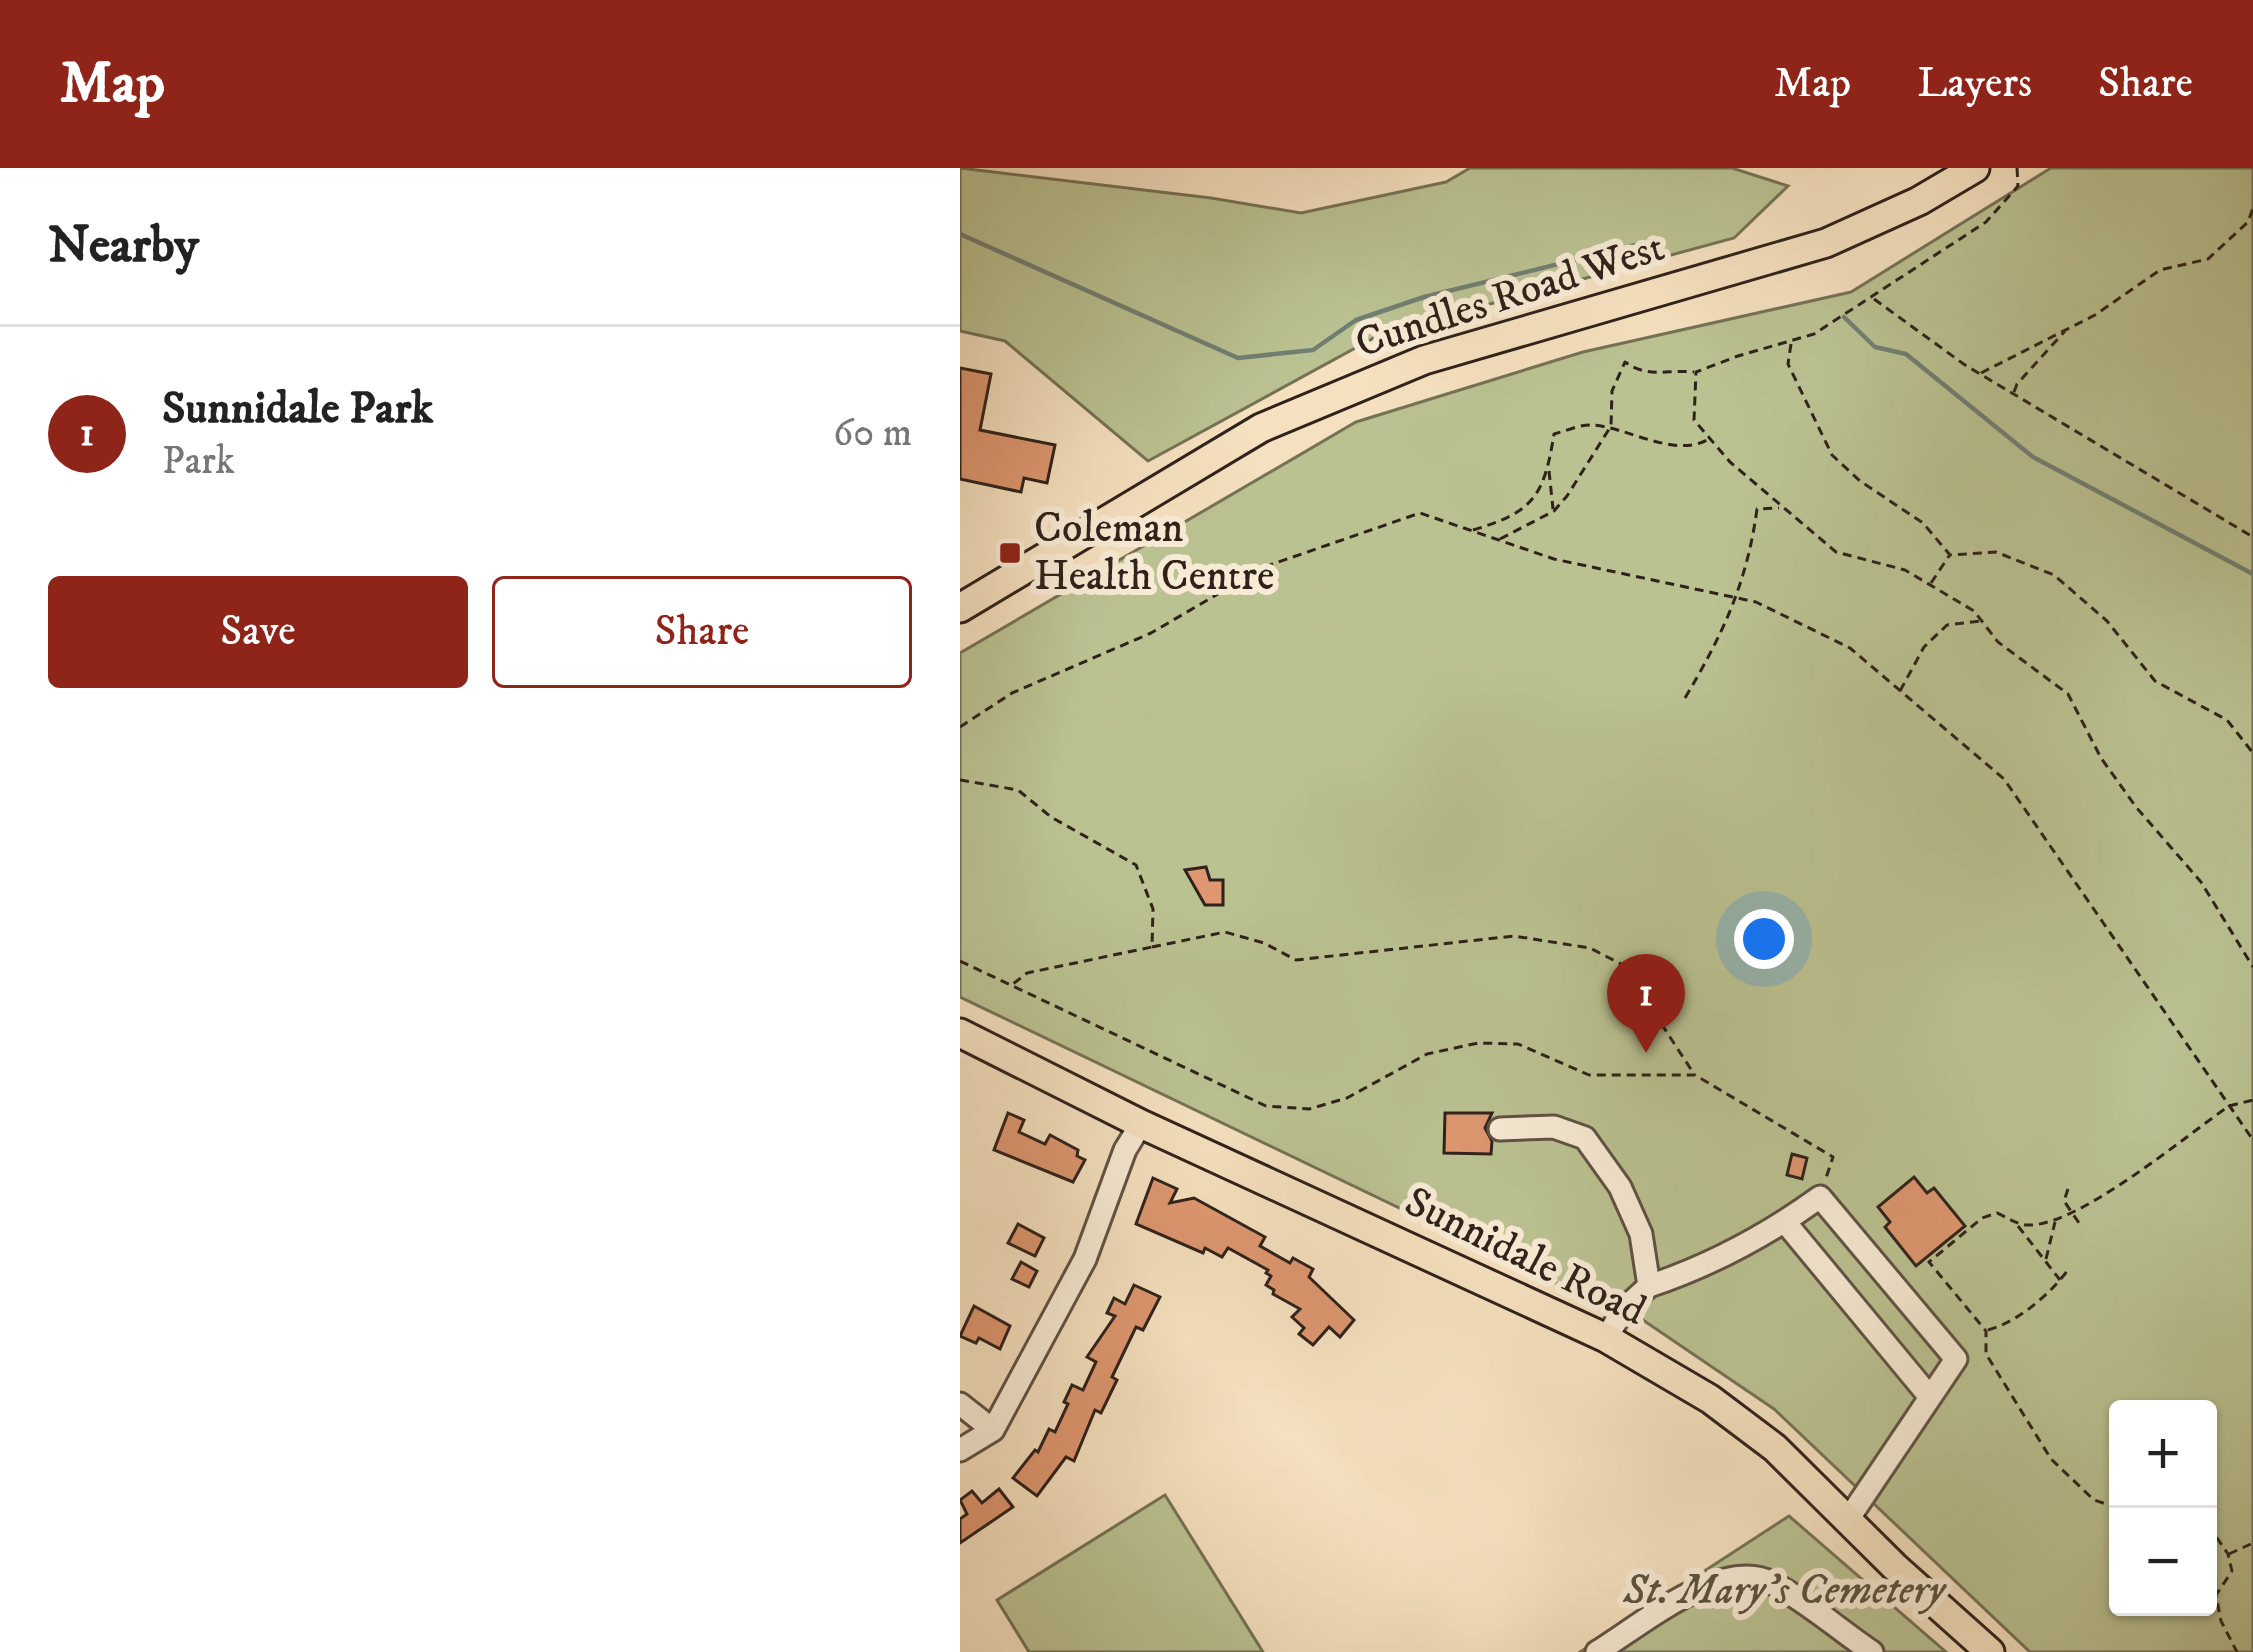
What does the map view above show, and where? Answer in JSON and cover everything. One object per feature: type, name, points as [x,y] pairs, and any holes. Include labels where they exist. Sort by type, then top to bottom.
[{"type":"main road","name":"Cundles Road West","points":[[960,608],[1261,428],[1424,360],[1826,243],[1919,201],[1976,168]]},
{"type":"main road","name":"Sunnidale Road","points":[[960,1034],[1141,1124],[1606,1338],[1710,1399],[1774,1448],[1976,1647]]},
{"type":"street","points":[[960,1450],[993,1430],[1085,1259],[1125,1150],[1141,1124]]},
{"type":"street","points":[[1499,1129],[1554,1127],[1585,1138],[1620,1187],[1641,1234],[1649,1286]]},
{"type":"street","points":[[1606,1338],[1624,1309],[1649,1286],[1707,1267],[1820,1197],[1956,1358],[1849,1518]]},
{"type":"street","points":[[1785,1222],[1929,1396]]},
{"type":"street","points":[[960,1404],[993,1430]]},
{"type":"street","points":[[1598,1652],[1700,1588],[1733,1575],[1769,1580],[1872,1652]]},
{"type":"path","points":[[1498,540],[1554,511],[1593,460],[1609,430],[1612,391],[1625,362],[1637,371],[1656,375],[1696,372],[1814,334],[1986,221],[2018,186],[2017,168]]},
{"type":"path","points":[[1979,374],[2095,315],[2160,271],[2208,259],[2248,222],[2253,208]]},
{"type":"path","points":[[1873,298],[1979,374],[2253,537]]},
{"type":"path","points":[[2014,394],[2017,384],[2066,329]]},
{"type":"path","points":[[1791,342],[1788,364],[1832,455],[1923,523],[1950,554]]},
{"type":"path","points":[[1696,372],[1694,420],[1782,508],[1836,552],[1905,570],[1974,610],[1998,643],[2068,694],[2101,758],[2201,882],[2253,967]]},
{"type":"path","points":[[1554,511],[1549,469],[1554,434],[1590,424],[1665,442],[1700,444],[1709,437]]},
{"type":"path","points":[[1471,531],[1511,519],[1533,499],[1549,469]]},
{"type":"path","points":[[1685,698],[1738,598],[1757,509],[1782,508]]},
{"type":"path","points":[[960,727],[1012,693],[1151,633],[1264,567],[1420,513],[1554,559],[1756,602],[1850,648],[2004,779],[2253,1140]]},
{"type":"path","points":[[1950,554],[1996,552],[2054,575],[2108,621],[2155,681],[2228,720],[2253,753]]},
{"type":"path","points":[[1930,585],[1950,554]]},
{"type":"path","points":[[1900,691],[1924,647],[1947,625],[1982,621]]},
{"type":"path","points":[[960,780],[1018,790],[1051,817],[1136,865],[1153,909],[1152,947]]},
{"type":"path","points":[[1011,985],[1027,973],[1225,932],[1264,943],[1296,960],[1514,937],[1590,948],[1623,965],[1695,1075],[1833,1157],[1820,1197]]},
{"type":"path","points":[[960,961],[1267,1106],[1309,1109],[1347,1098],[1427,1054],[1478,1042],[1519,1044],[1589,1075],[1695,1075]]},
{"type":"path","points":[[2017,1225],[2072,1214],[2229,1106],[2253,1100]]},
{"type":"path","points":[[2068,1189],[2064,1202],[2079,1223]]},
{"type":"path","points":[[2060,1280],[2017,1225],[1997,1213],[1982,1218],[1929,1262],[1986,1331],[1986,1354],[2051,1459],[2094,1500],[2109,1505]]},
{"type":"path","points":[[2045,1262],[2056,1220]]},
{"type":"path","points":[[1986,1331],[2006,1325],[2068,1270]]},
{"type":"path","points":[[2217,1538],[2232,1571],[2216,1595],[2237,1652]]},
{"type":"path","points":[[2228,1554],[2253,1543]]},
{"type":"green space","points":[[960,168],[1301,213],[1446,182],[1470,168],[1732,168],[1788,186],[1734,238],[1383,333],[1148,461],[1005,341],[960,331]]},
{"type":"green space","points":[[2051,168],[2253,168],[2253,1652],[2030,1652],[1774,1409],[1637,1316],[1626,1317],[960,997],[960,653],[1356,422],[1583,352],[1851,292]]},
{"type":"green space","points":[[1165,1495],[1263,1652],[1029,1652],[997,1600]]},
{"type":"green space","name":"St. Mary's Cemetery","points":[[1789,1516],[1946,1652],[1580,1652]]},
{"type":"building","points":[[960,368],[991,374],[980,430],[1055,445],[1047,483],[1024,478],[1021,492],[960,479]]},
{"type":"building","points":[[1206,867],[1210,880],[1223,880],[1223,905],[1205,905],[1185,870]]},
{"type":"building","points":[[1008,1113],[1024,1120],[1019,1132],[1045,1144],[1050,1135],[1078,1150],[1077,1156],[1085,1160],[1073,1182],[994,1150]]},
{"type":"building","points":[[1445,1113],[1492,1113],[1485,1128],[1492,1141],[1491,1154],[1444,1153]]},
{"type":"building","points":[[1792,1154],[1807,1158],[1802,1179],[1787,1175]]},
{"type":"building","points":[[1914,1177],[1927,1193],[1934,1188],[1965,1226],[1916,1266],[1885,1227],[1890,1222],[1878,1207]]},
{"type":"building","points":[[1153,1178],[1177,1189],[1170,1203],[1194,1198],[1265,1237],[1260,1246],[1290,1263],[1293,1258],[1313,1269],[1309,1277],[1354,1320],[1340,1337],[1329,1327],[1313,1345],[1299,1334],[1304,1328],[1292,1317],[1300,1309],[1266,1285],[1271,1276],[1268,1270],[1228,1248],[1222,1257],[1205,1248],[1203,1253],[1136,1224]]},
{"type":"building","points":[[1018,1224],[1044,1238],[1035,1256],[1008,1243]]},
{"type":"building","points":[[1021,1262],[1037,1271],[1029,1287],[1012,1279]]},
{"type":"building","points":[[1134,1285],[1160,1297],[1143,1330],[1136,1327],[1112,1377],[1117,1380],[1101,1413],[1095,1410],[1074,1461],[1066,1457],[1037,1496],[1013,1478],[1038,1452],[1049,1429],[1055,1432],[1072,1385],[1083,1390],[1096,1362],[1087,1357],[1115,1316],[1107,1313],[1114,1298],[1125,1304]]},
{"type":"building","points":[[974,1306],[1010,1326],[1000,1349],[979,1338],[976,1343],[960,1336]]},
{"type":"building","points":[[999,1489],[1013,1507],[960,1543],[960,1519],[967,1514],[960,1500],[972,1491],[982,1503]]},
{"type":"waterway","points":[[960,234],[1238,358],[1313,350],[1356,320],[1424,297],[1644,243]]},
{"type":"waterway","points":[[1844,317],[1875,347],[1906,354],[2033,457],[2253,574]]},
{"type":"place","name":"Coleman Health Centre","points":[[1010,553]]},
{"type":"place","name":"Sunnidale Park","points":[[1646,1053]]}]
